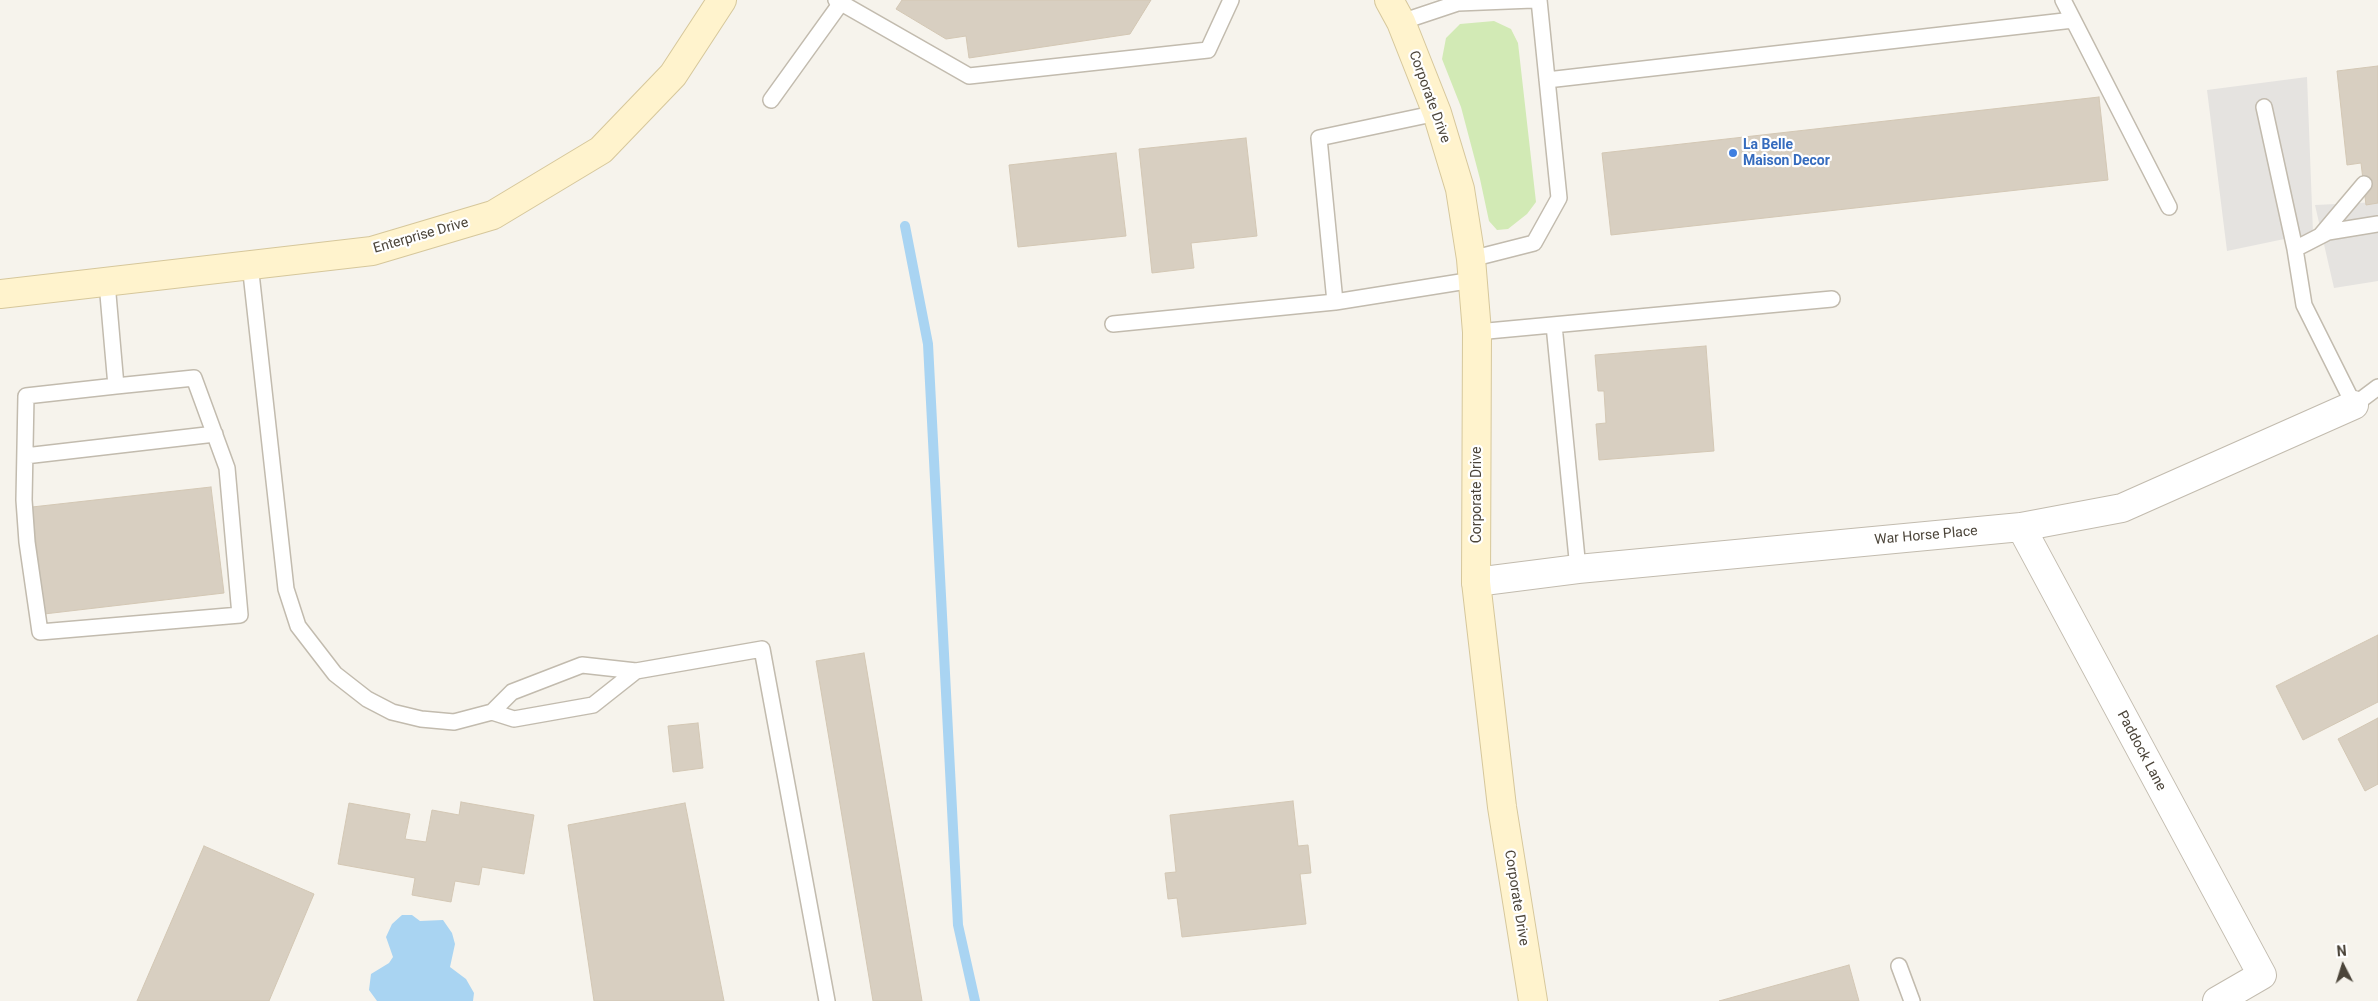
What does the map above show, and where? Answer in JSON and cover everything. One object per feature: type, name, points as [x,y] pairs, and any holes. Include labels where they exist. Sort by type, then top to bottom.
[{"type":"street","name":"Enterprise Drive","points":[[0,294],[372,251],[493,215],[601,150],[673,75],[722,0]]},
{"type":"street","name":"Corporate Drive","points":[[1395,11],[1437,113],[1460,189],[1472,270],[1477,332],[1476,582],[1502,807],[1533,1001]]},
{"type":"street","name":"War Horse Place","points":[[1476,582],[1578,569],[2021,527],[2122,508],[2354,405]]},
{"type":"street","name":"Paddock Lane","points":[[2021,527],[2262,975],[2217,1001]]},
{"type":"lane","points":[[771,100],[841,1],[969,76],[1208,50],[1232,0]]},
{"type":"lane","points":[[1395,11],[1458,3],[1533,0]]},
{"type":"lane","points":[[1113,324],[1335,302],[1472,270],[1534,243],[1559,198],[1539,0]]},
{"type":"lane","points":[[2063,0],[2169,206]]},
{"type":"lane","points":[[1547,80],[2073,20]]},
{"type":"lane","points":[[2264,107],[2295,249],[2304,305],[2354,405],[2378,387]]},
{"type":"lane","points":[[1335,302],[1319,138],[1437,113]]},
{"type":"lane","points":[[2320,237],[2364,184]]},
{"type":"lane","points":[[2295,249],[2328,232],[2378,224]]},
{"type":"lane","points":[[250,264],[286,589],[298,626],[335,674],[367,699],[392,712],[422,719],[454,722],[492,712],[512,692],[582,665],[636,671],[762,649],[827,1001]]},
{"type":"lane","points":[[107,283],[116,386]]},
{"type":"lane","points":[[1477,332],[1832,299]]},
{"type":"lane","points":[[1554,325],[1578,569]]},
{"type":"lane","points":[[194,378],[215,434],[227,468],[240,616],[40,632],[27,542],[26,396],[194,378]]},
{"type":"lane","points":[[25,456],[215,434]]},
{"type":"lane","points":[[492,712],[514,719],[593,705],[636,671]]},
{"type":"lane","points":[[1899,966],[1912,1001]]},
{"type":"green space","points":[[1494,21],[1511,29],[1518,43],[1536,202],[1527,214],[1508,229],[1497,230],[1489,221],[1461,107],[1442,59],[1446,38],[1460,24]]},
{"type":"shaded area","points":[[2307,77],[2313,233],[2227,251],[2207,90]]},
{"type":"shaded area","points":[[2378,202],[2378,281],[2334,288],[2315,205]]},
{"type":"water","points":[[402,915],[412,915],[420,921],[443,920],[452,933],[455,944],[450,967],[466,979],[474,993],[473,1001],[377,1001],[369,990],[371,974],[389,963],[393,957],[386,937],[392,924]]},
{"type":"building","points":[[902,0],[1151,0],[1130,34],[969,58],[966,36],[946,39],[896,9]]},
{"type":"building","points":[[2378,66],[2378,203],[2366,205],[2361,163],[2347,165],[2337,71]]},
{"type":"building","points":[[2099,97],[2108,180],[1611,235],[1602,153]]},
{"type":"building","points":[[1246,138],[1257,236],[1191,243],[1194,268],[1152,273],[1139,149]]},
{"type":"building","points":[[1116,153],[1126,236],[1018,247],[1009,165]]},
{"type":"building","points":[[1706,346],[1714,451],[1599,460],[1596,424],[1606,423],[1604,391],[1598,391],[1595,355]]},
{"type":"building","points":[[211,487],[224,593],[44,614],[32,507]]},
{"type":"building","points":[[2378,635],[2378,702],[2303,740],[2276,686]]},
{"type":"building","points":[[864,653],[922,1001],[873,1001],[816,661]]},
{"type":"building","points":[[2378,718],[2378,784],[2365,791],[2338,739]]},
{"type":"building","points":[[698,723],[703,768],[673,772],[668,726]]},
{"type":"building","points":[[1293,801],[1298,846],[1308,845],[1311,873],[1300,874],[1306,924],[1182,937],[1177,898],[1168,899],[1165,873],[1176,872],[1170,815]]},
{"type":"building","points":[[461,802],[534,815],[524,874],[482,867],[479,885],[455,881],[451,902],[412,895],[415,878],[338,864],[349,803],[410,814],[405,839],[426,842],[432,810],[459,815]]},
{"type":"building","points":[[685,803],[724,1001],[594,1001],[568,825]]},
{"type":"building","points":[[204,846],[314,894],[269,1001],[137,1001]]},
{"type":"building","points":[[1849,965],[1859,1001],[1719,1001]]},
{"type":"waterway","points":[[905,226],[928,344],[958,925],[975,1001]]},
{"type":"place","name":"La Belle Maison Decor","points":[[1733,153]]}]
